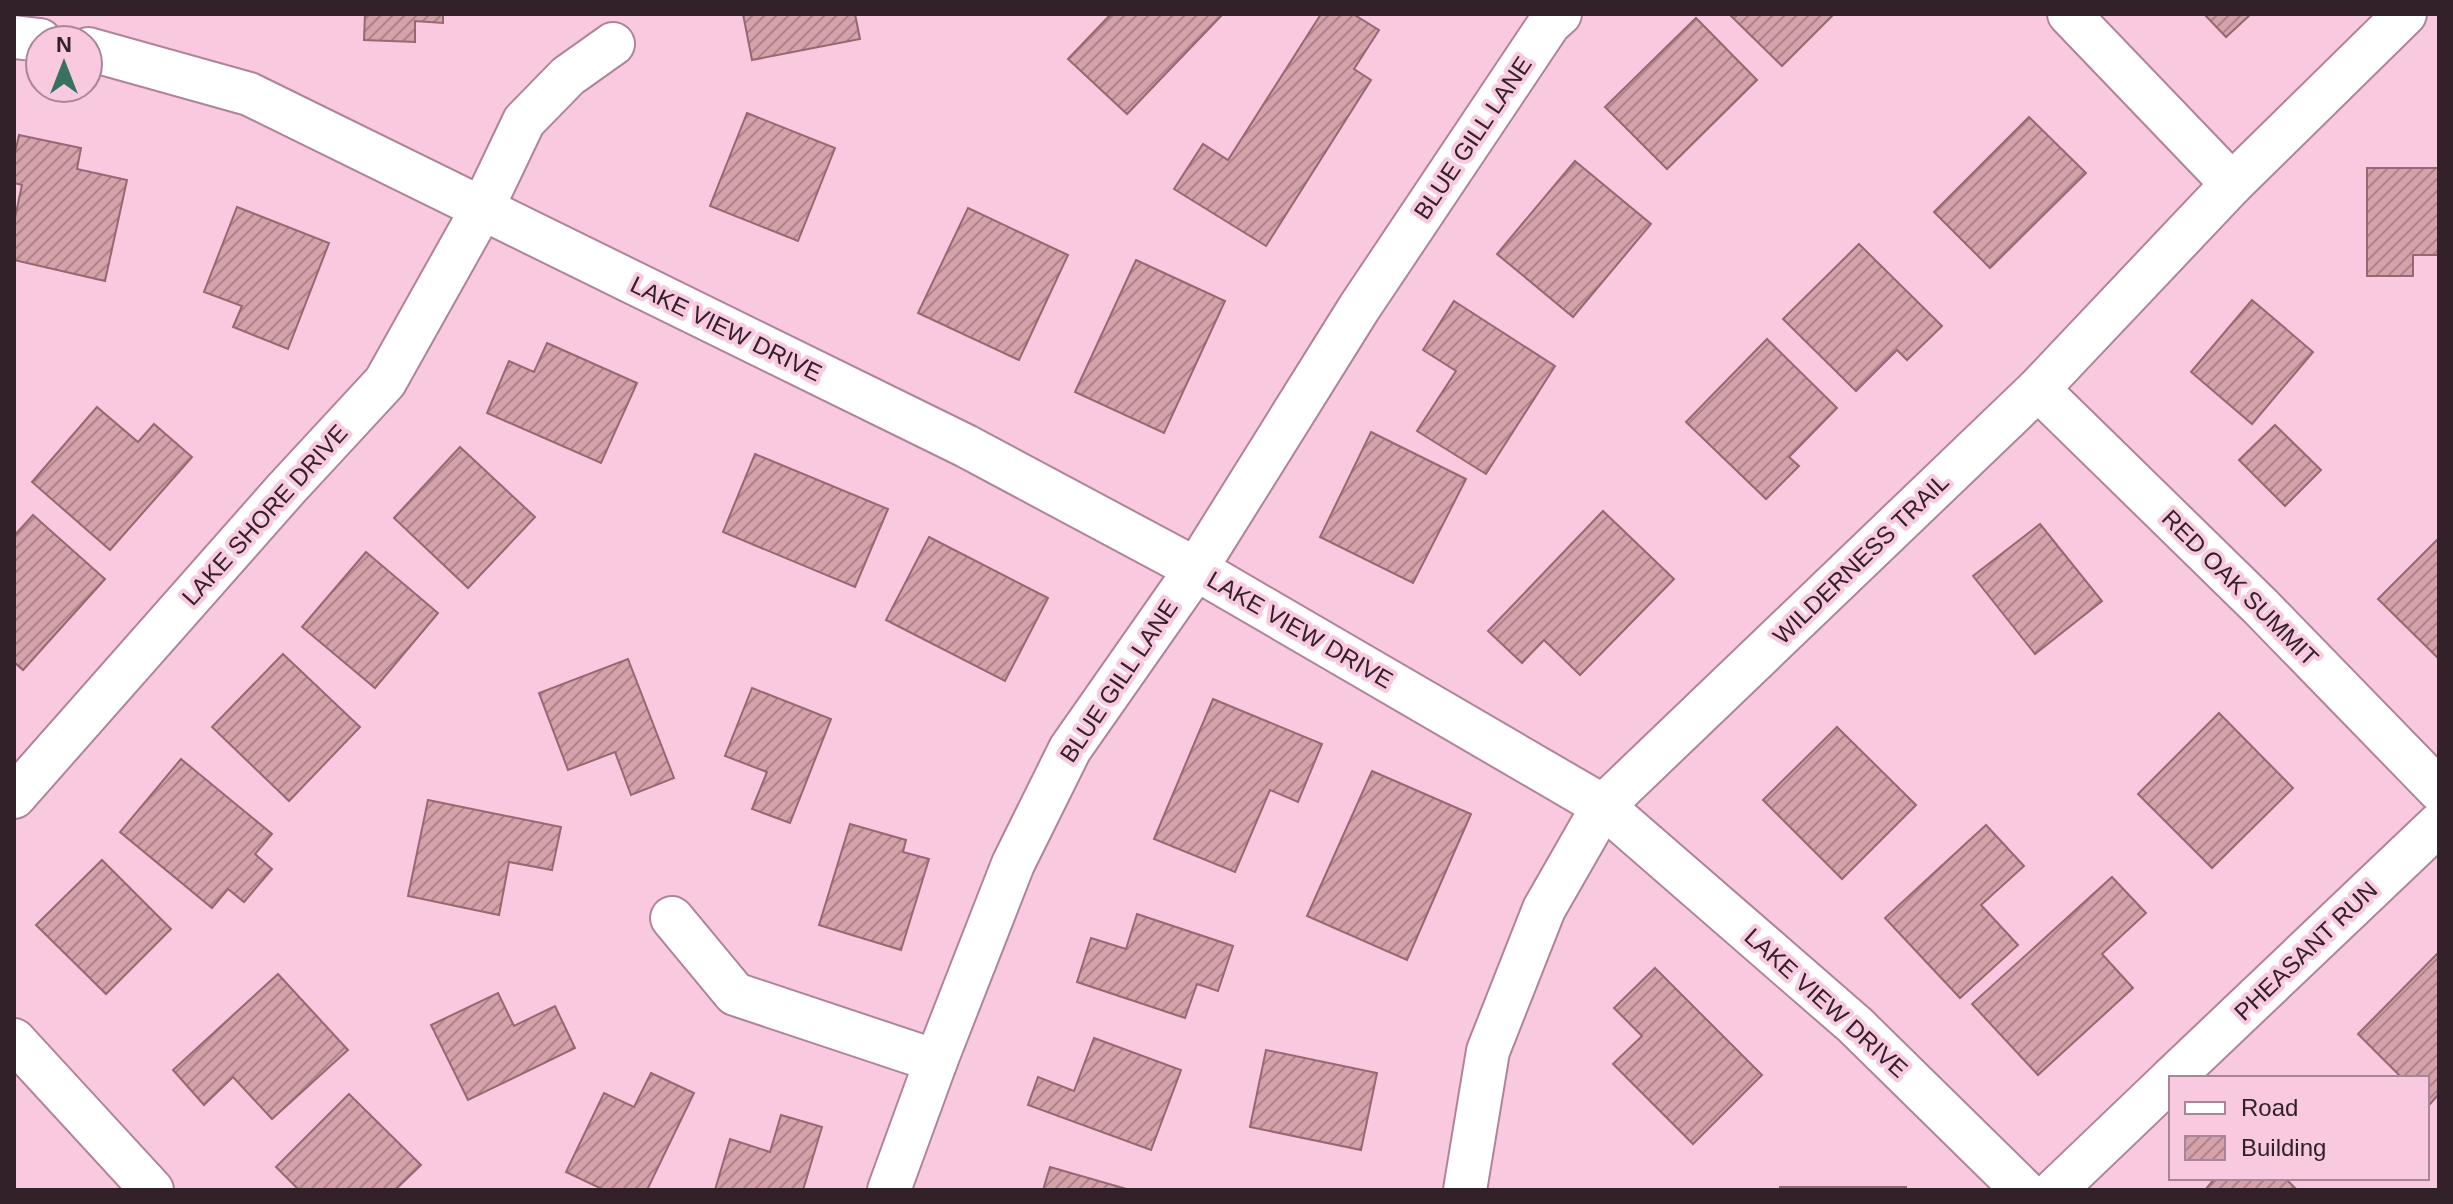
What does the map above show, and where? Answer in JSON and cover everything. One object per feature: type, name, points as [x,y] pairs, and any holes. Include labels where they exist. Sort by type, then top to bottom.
[{"type":"street","points":[[2069,14],[2232,184]]},
{"type":"street","name":"WILDERNESS TRAIL","points":[[1465,1190],[1488,1051],[1544,909],[1603,806],[2038,389],[2232,184],[2405,14]]},
{"type":"street","name":"BLUE GILL LANE","points":[[889,1190],[1013,864],[1070,749],[1196,569],[1359,308],[1549,17]]},
{"type":"street","name":"LAKE SHORE DRIVE","points":[[14,797],[286,489],[385,382],[482,209],[524,121],[568,76],[613,44]]},
{"type":"street","name":"LAKE VIEW DRIVE","points":[[104,53],[249,94],[966,446],[1196,569],[1603,806],[1855,1025],[2023,1190]]},
{"type":"street","name":"RED OAK SUMMIT","points":[[2038,389],[2261,607],[2439,790]]},
{"type":"street","name":"PHEASANT RUN","points":[[2175,1076],[2439,824]]},
{"type":"street","points":[[672,918],[735,994],[936,1061]]},
{"type":"street","points":[[14,1040],[152,1190]]},
{"type":"street","name":"PHEASANT RUN","points":[[2055,1190],[2169,1082]]},
{"type":"building","points":[[365,14],[443,14],[443,23],[415,21],[415,42],[364,40]]},
{"type":"building","points":[[743,14],[855,14],[860,39],[752,60]]},
{"type":"building","points":[[1111,14],[1223,14],[1127,114],[1068,59]]},
{"type":"building","points":[[1321,14],[1353,14],[1379,30],[1354,69],[1371,80],[1266,246],[1174,189],[1203,144],[1228,160]]},
{"type":"building","points":[[1729,14],[1834,14],[1782,66]]},
{"type":"building","points":[[2204,14],[2251,14],[2226,37]]},
{"type":"building","points":[[1696,18],[1757,80],[1667,169],[1605,107]]},
{"type":"building","points":[[747,113],[835,148],[798,241],[710,206]]},
{"type":"building","points":[[2029,117],[2086,173],[1990,268],[1934,212]]},
{"type":"building","points":[[19,135],[81,148],[77,169],[127,180],[105,281],[14,260],[14,222],[22,185],[14,183],[14,157]]},
{"type":"building","points":[[1575,161],[1651,224],[1573,317],[1497,254]]},
{"type":"building","points":[[2367,168],[2439,168],[2439,255],[2413,255],[2413,276],[2367,276]]},
{"type":"building","points":[[237,207],[329,243],[288,349],[233,327],[242,306],[204,292]]},
{"type":"building","points":[[968,208],[1068,255],[1019,360],[918,313]]},
{"type":"building","points":[[1859,244],[1942,326],[1907,360],[1897,350],[1856,391],[1783,319]]},
{"type":"building","points":[[1136,260],[1225,301],[1164,433],[1075,392]]},
{"type":"building","points":[[2252,300],[2313,352],[2252,424],[2191,372]]},
{"type":"building","points":[[1454,301],[1555,366],[1486,474],[1417,431],[1456,371],[1423,350]]},
{"type":"building","points":[[1767,339],[1837,408],[1789,457],[1799,466],[1766,499],[1686,422]]},
{"type":"building","points":[[547,343],[637,383],[601,463],[487,413],[509,361],[534,372]]},
{"type":"building","points":[[97,407],[138,442],[154,424],[192,457],[110,550],[32,482]]},
{"type":"building","points":[[2275,425],[2321,470],[2285,506],[2239,460]]},
{"type":"building","points":[[1371,432],[1466,479],[1413,583],[1320,537]]},
{"type":"building","points":[[460,447],[535,517],[468,588],[394,518]]},
{"type":"building","points":[[755,454],[888,509],[855,587],[723,532]]},
{"type":"building","points":[[1603,511],[1674,579],[1580,675],[1544,640],[1522,663],[1488,631]]},
{"type":"building","points":[[33,515],[105,579],[23,670],[14,662],[14,536]]},
{"type":"building","points":[[2040,524],[2102,601],[2035,654],[1973,576]]},
{"type":"building","points":[[929,537],[1048,598],[1005,681],[886,620]]},
{"type":"building","points":[[2439,538],[2439,659],[2378,599]]},
{"type":"building","points":[[366,552],[438,613],[375,688],[302,627]]},
{"type":"building","points":[[283,654],[360,727],[289,801],[212,727]]},
{"type":"building","points":[[628,659],[674,778],[631,795],[615,752],[568,770],[539,693]]},
{"type":"building","points":[[752,688],[831,719],[790,823],[752,809],[767,772],[725,756]]},
{"type":"building","points":[[1213,699],[1322,744],[1298,802],[1270,790],[1235,872],[1154,839]]},
{"type":"building","points":[[2219,713],[2293,788],[2212,868],[2138,794]]},
{"type":"building","points":[[1837,727],[1916,805],[1842,879],[1763,800]]},
{"type":"building","points":[[181,759],[272,834],[255,854],[272,869],[244,902],[228,889],[212,908],[120,832]]},
{"type":"building","points":[[1372,771],[1471,814],[1407,960],[1307,916]]},
{"type":"building","points":[[428,800],[561,827],[552,870],[509,862],[499,915],[408,896]]},
{"type":"building","points":[[850,824],[906,840],[903,852],[929,859],[901,950],[819,925]]},
{"type":"building","points":[[1986,825],[2024,866],[1981,905],[2018,945],[1960,998],[1885,918]]},
{"type":"building","points":[[102,860],[171,929],[106,994],[36,925]]},
{"type":"building","points":[[2112,877],[2146,913],[2102,954],[2133,988],[2038,1075],[1972,1004]]},
{"type":"building","points":[[1137,914],[1233,946],[1218,991],[1197,984],[1185,1018],[1077,982],[1091,938],[1126,949]]},
{"type":"building","points":[[2439,952],[2439,1094],[2429,1105],[2429,1076],[2400,1076],[2358,1034]]},
{"type":"building","points":[[1655,968],[1762,1075],[1693,1144],[1613,1064],[1642,1036],[1614,1008]]},
{"type":"building","points":[[278,974],[348,1050],[272,1119],[233,1077],[204,1105],[173,1070]]},
{"type":"building","points":[[498,993],[514,1026],[555,1006],[575,1048],[468,1100],[431,1025]]},
{"type":"building","points":[[1094,1038],[1181,1070],[1151,1150],[1028,1105],[1038,1077],[1074,1091]]},
{"type":"building","points":[[1266,1050],[1377,1073],[1361,1150],[1250,1127]]},
{"type":"building","points":[[651,1073],[694,1093],[647,1190],[604,1190],[566,1172],[604,1093],[634,1107]]},
{"type":"building","points":[[349,1094],[421,1165],[395,1190],[299,1190],[276,1167]]},
{"type":"building","points":[[781,1115],[822,1127],[803,1190],[715,1190],[730,1139],[770,1152]]},
{"type":"building","points":[[1050,1167],[1130,1190],[1043,1190]]},
{"type":"building","points":[[2213,1180],[2287,1180],[2297,1190],[2205,1190]]},
{"type":"building","points":[[1780,1187],[1906,1187],[1906,1190],[1780,1190]]}]
